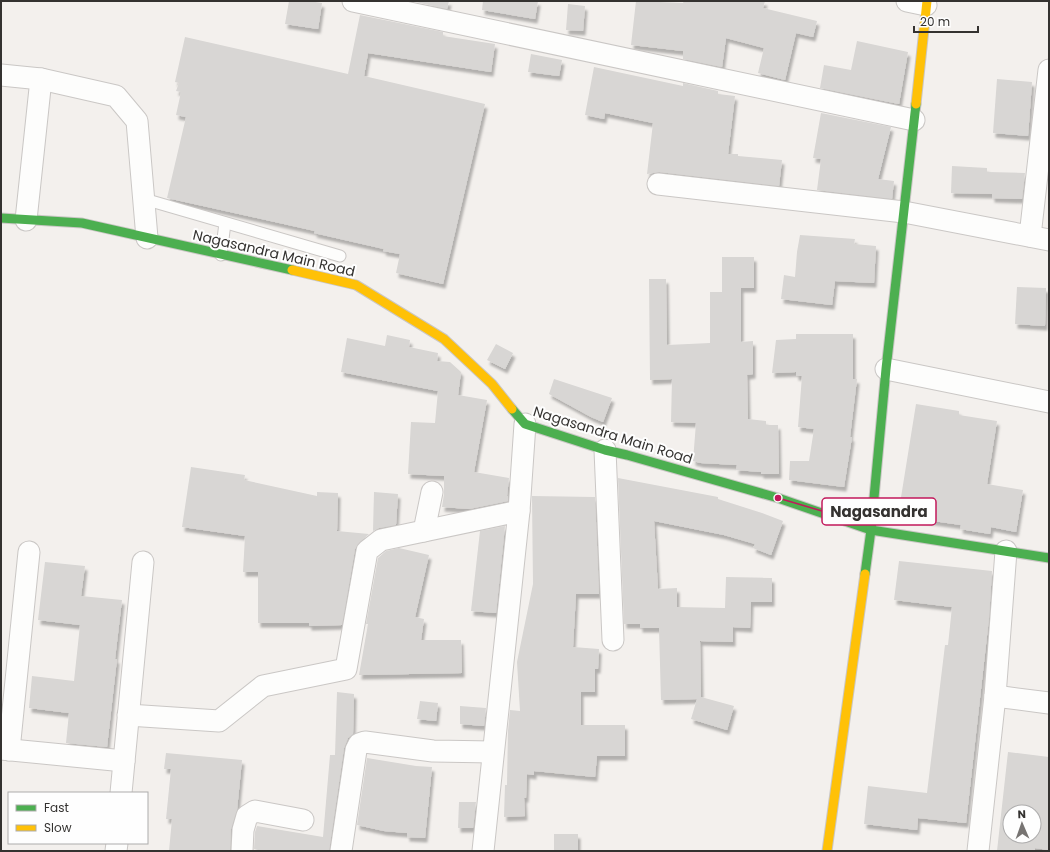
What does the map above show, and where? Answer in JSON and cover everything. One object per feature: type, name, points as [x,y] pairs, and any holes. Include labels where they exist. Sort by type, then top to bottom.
[{"type":"street","points":[[353,1],[914,120]]},
{"type":"street","points":[[827,851],[870,530],[886,369],[914,120],[920,2]]},
{"type":"street","points":[[658,184],[904,212],[1040,238],[1049,70]]},
{"type":"street","points":[[1,75],[41,79],[116,96],[137,121],[147,238]]},
{"type":"street","points":[[26,220],[41,79]]},
{"type":"street","name":"Nagasandra Main Road","points":[[1,218],[82,224],[356,285],[444,339],[492,384],[525,424],[605,450],[778,498],[870,530],[1049,558]]},
{"type":"street","points":[[886,369],[1049,402]]},
{"type":"street","points":[[482,851],[519,511],[525,424]]},
{"type":"street","points":[[605,450],[613,640]]},
{"type":"street","points":[[424,531],[432,492]]},
{"type":"street","points":[[128,715],[219,721],[263,686],[346,669],[367,551],[381,540],[519,511]]},
{"type":"street","points":[[978,851],[995,696],[1006,551]]},
{"type":"street","points":[[29,552],[5,749],[124,761]]},
{"type":"street","points":[[121,792],[143,562]]},
{"type":"street","points":[[995,696],[1049,703]]},
{"type":"street","points":[[341,851],[356,750],[359,744],[365,742],[433,751],[493,752]]},
{"type":"street","points":[[242,851],[243,830],[247,816],[255,811],[303,820]]},
{"type":"lane","points":[[144,199],[340,256]]},
{"type":"lane","points":[[221,255],[225,223]]},
{"type":"building","points":[[289,1],[309,1],[322,3],[318,29],[285,24]]},
{"type":"building","points":[[411,1],[449,1],[447,9]]},
{"type":"building","points":[[483,1],[538,1],[535,19],[482,10]]},
{"type":"building","points":[[636,1],[683,3],[684,1],[765,1],[763,8],[817,21],[813,37],[796,33],[785,80],[758,73],[764,48],[726,38],[722,67],[683,59],[683,51],[631,45]]},
{"type":"building","points":[[568,4],[585,6],[583,31],[566,30]]},
{"type":"building","points":[[360,15],[443,32],[443,36],[495,44],[491,72],[368,53],[364,76],[485,104],[443,284],[396,273],[400,254],[383,251],[384,249],[314,233],[315,231],[167,198],[186,117],[176,115],[181,92],[176,91],[179,83],[175,82],[185,37],[348,74]]},
{"type":"building","points":[[857,41],[908,52],[899,104],[820,88],[824,65],[851,70]]},
{"type":"building","points":[[531,54],[562,60],[559,76],[528,72]]},
{"type":"building","points":[[594,67],[683,86],[683,83],[718,91],[718,94],[735,96],[728,154],[782,160],[779,186],[659,172],[647,174],[653,123],[605,113],[604,119],[585,115]]},
{"type":"building","points":[[997,79],[1032,82],[1028,136],[993,133]]},
{"type":"building","points":[[821,113],[891,127],[878,179],[894,181],[892,199],[817,190],[821,159],[813,158]]},
{"type":"building","points":[[952,166],[987,168],[987,172],[1025,173],[1022,199],[992,198],[992,194],[951,193]]},
{"type":"building","points":[[800,235],[855,239],[854,244],[876,246],[874,283],[835,281],[832,305],[781,299],[784,275],[795,277]]},
{"type":"building","points":[[722,257],[754,257],[754,288],[741,288],[741,342],[753,341],[753,374],[747,375],[748,419],[766,421],[766,425],[778,425],[779,474],[761,474],[761,472],[736,470],[737,465],[701,463],[693,461],[696,423],[671,422],[672,379],[650,380],[649,279],[666,279],[667,345],[710,343],[710,292],[722,292]]},
{"type":"building","points":[[1017,287],[1046,288],[1045,326],[1015,324]]},
{"type":"building","points":[[796,334],[853,334],[853,379],[857,379],[850,437],[852,437],[844,487],[789,480],[790,461],[809,461],[814,429],[798,427],[802,376],[796,376],[796,372],[772,373],[776,340],[796,339]]},
{"type":"building","points":[[387,335],[410,340],[409,347],[438,353],[437,361],[450,362],[461,372],[458,395],[487,400],[474,472],[509,478],[507,496],[508,501],[469,509],[442,507],[444,476],[408,474],[411,422],[435,423],[438,391],[341,372],[347,338],[385,346]]},
{"type":"building","points":[[496,344],[513,353],[505,369],[487,360]]},
{"type":"building","points":[[554,379],[612,398],[603,422],[549,394]]},
{"type":"building","points":[[916,404],[959,411],[959,415],[997,421],[987,484],[1023,490],[1016,532],[991,527],[990,534],[960,529],[961,525],[898,516]]},
{"type":"building","points":[[191,467],[245,475],[244,480],[317,496],[317,492],[338,493],[337,531],[369,534],[355,549],[342,625],[309,626],[309,623],[258,623],[258,572],[243,572],[245,536],[182,527]]},
{"type":"building","points":[[618,478],[718,497],[718,499],[783,521],[771,555],[753,548],[755,544],[724,535],[654,521],[658,589],[677,588],[677,607],[725,608],[726,577],[772,578],[772,602],[751,602],[750,628],[733,627],[733,642],[700,641],[701,697],[734,706],[727,730],[691,719],[697,699],[661,700],[659,628],[640,628],[640,624],[624,624]]},
{"type":"building","points":[[374,492],[398,494],[396,525],[379,528],[373,531]]},
{"type":"building","points":[[532,496],[595,497],[599,594],[576,594],[573,647],[599,649],[598,669],[595,669],[595,692],[581,692],[581,725],[625,725],[625,756],[597,756],[595,777],[534,771],[534,775],[527,774],[526,798],[524,798],[525,816],[504,817],[505,785],[507,785],[510,710],[520,711],[517,662],[533,584]]},
{"type":"building","points":[[505,526],[496,613],[471,611],[480,531]]},
{"type":"building","points":[[399,548],[429,555],[415,617],[424,619],[421,640],[461,640],[462,673],[359,675],[368,624],[366,624],[378,558],[386,551]]},
{"type":"building","points":[[899,561],[992,571],[989,618],[966,823],[918,818],[917,830],[864,824],[868,786],[927,793],[945,645],[948,645],[952,607],[894,600]]},
{"type":"building","points":[[45,562],[85,566],[81,596],[122,600],[107,747],[66,743],[69,713],[29,708],[32,676],[74,681],[80,625],[38,620]]},
{"type":"building","points":[[337,692],[354,694],[353,734],[348,738],[344,748],[329,851],[266,851],[254,849],[255,832],[257,826],[323,837],[330,755],[335,755]]},
{"type":"building","points":[[420,701],[438,703],[436,721],[417,719]]},
{"type":"building","points":[[460,706],[486,708],[484,726],[460,724]]},
{"type":"building","points":[[1008,752],[1049,757],[1049,850],[1035,848],[1035,851],[997,851],[1002,806],[1002,844],[1042,844],[1042,804],[1002,804]]},
{"type":"building","points":[[166,753],[242,760],[237,810],[231,829],[230,851],[169,851],[172,819],[166,819],[171,769],[164,769]]},
{"type":"building","points":[[367,758],[416,766],[432,767],[425,838],[407,837],[407,833],[384,831],[357,825]]},
{"type":"building","points":[[459,802],[476,802],[473,828],[458,828]]},
{"type":"building","points":[[554,834],[578,834],[578,851],[554,851]]},
{"type":"traffic: fast","points":[[865,574],[871,530],[886,369],[916,104]]},
{"type":"traffic: fast","points":[[1,218],[82,223],[292,270]]},
{"type":"traffic: fast","points":[[512,409],[525,424],[605,450],[778,498],[871,530],[1049,558]]},
{"type":"traffic: slow","points":[[916,104],[927,1]]},
{"type":"traffic: slow","points":[[292,270],[356,285],[444,339],[492,384],[512,409]]},
{"type":"traffic: slow","points":[[827,851],[865,574]]},
{"type":"place","name":"Nagasandra","points":[[778,498]]}]
